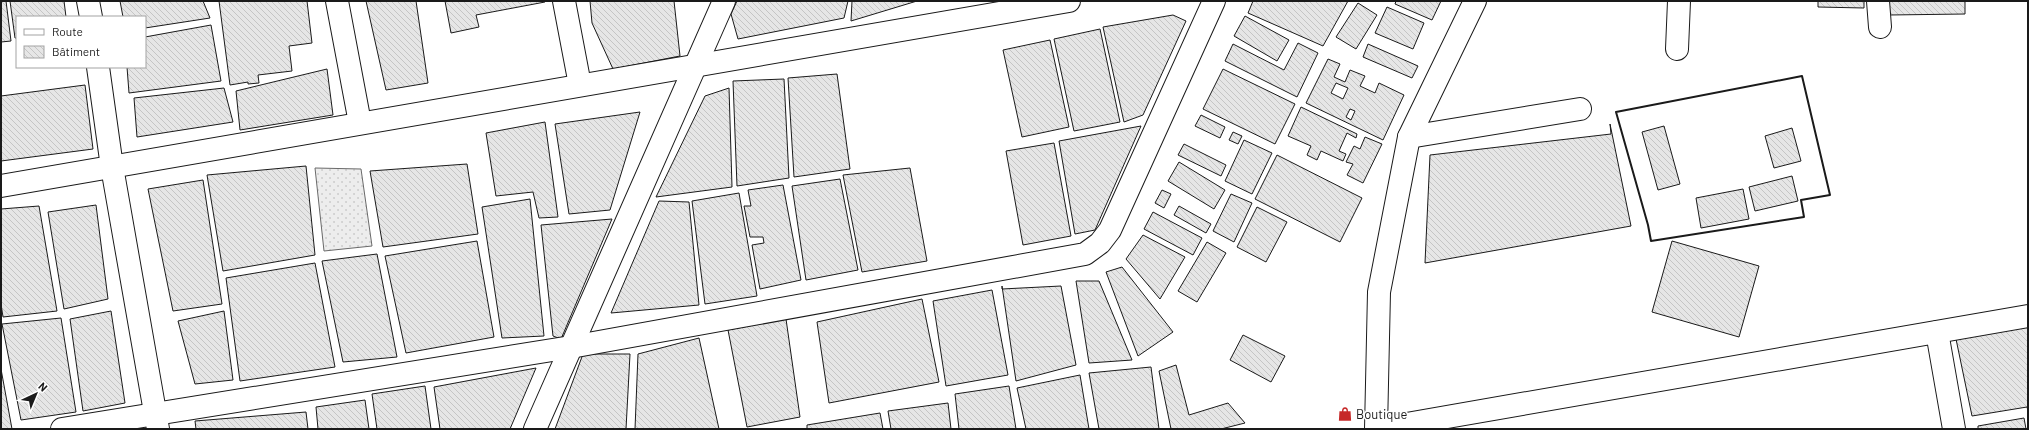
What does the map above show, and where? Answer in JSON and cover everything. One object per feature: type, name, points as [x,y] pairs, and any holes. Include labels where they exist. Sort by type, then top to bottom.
[{"type":"street","points":[[88,1],[91,16]]},
{"type":"street","points":[[337,1],[360,123]]},
{"type":"street","points":[[564,1],[580,84]]},
{"type":"street","points":[[535,429],[724,1]]},
{"type":"street","points":[[1,186],[696,65],[963,10],[1069,1]]},
{"type":"street","points":[[62,429],[157,421],[1085,254],[1100,243],[1110,230],[1214,1]]},
{"type":"street","points":[[1475,1],[1409,137],[1379,292],[1377,429],[2028,316]]},
{"type":"street","points":[[1677,49],[1679,1]]},
{"type":"street","points":[[1878,1],[1880,27]]},
{"type":"street","points":[[98,68],[112,166],[157,421]]},
{"type":"street","points":[[1409,137],[1580,109]]},
{"type":"street","points":[[1937,332],[1954,429]]},
{"type":"shaded area","points":[[315,168],[361,169],[372,246],[324,251]]},
{"type":"building","points":[[1,1],[6,1],[11,41],[1,42]]},
{"type":"building","points":[[10,1],[64,1],[66,16],[16,16],[15,38]]},
{"type":"building","points":[[120,1],[203,1],[210,18],[146,28],[146,16],[123,16]]},
{"type":"building","points":[[219,1],[307,1],[312,43],[289,46],[292,71],[258,75],[259,83],[248,84],[248,82],[230,85]]},
{"type":"building","points":[[366,1],[416,1],[428,83],[386,90]]},
{"type":"building","points":[[445,1],[545,2],[476,15],[479,27],[451,33]]},
{"type":"building","points":[[590,1],[674,1],[680,56],[613,69],[592,23]]},
{"type":"building","points":[[737,1],[848,1],[844,18],[738,39],[731,14]]},
{"type":"building","points":[[852,1],[917,1],[851,21]]},
{"type":"building","points":[[1253,1],[1348,1],[1323,46],[1248,13]]},
{"type":"building","points":[[1396,1],[1441,1],[1432,20],[1395,4]]},
{"type":"building","points":[[1818,1],[1864,1],[1864,8],[1818,7]]},
{"type":"building","points":[[1887,1],[1965,1],[1965,14],[1889,15]]},
{"type":"building","points":[[1358,3],[1377,15],[1356,49],[1336,37]]},
{"type":"building","points":[[1387,7],[1424,23],[1413,49],[1375,33]]},
{"type":"building","points":[[1173,15],[1186,21],[1143,115],[1124,122],[1103,27]]},
{"type":"building","points":[[1245,16],[1289,40],[1277,61],[1234,36]]},
{"type":"building","points":[[211,25],[221,81],[129,93],[127,68],[146,68],[146,37]]},
{"type":"building","points":[[1100,29],[1120,122],[1074,131],[1054,39]]},
{"type":"building","points":[[1050,40],[1069,127],[1022,137],[1003,50]]},
{"type":"building","points":[[1298,43],[1318,53],[1297,97],[1225,61],[1233,44],[1284,70]]},
{"type":"building","points":[[1368,44],[1418,66],[1412,78],[1363,57]]},
{"type":"building","points":[[1328,59],[1340,64],[1334,77],[1345,82],[1350,70],[1365,76],[1360,86],[1375,93],[1379,83],[1404,95],[1383,140],[1306,103]],"holes":[[[1336,83],[1348,88],[1343,99],[1331,93]],[[1350,109],[1355,111],[1351,120],[1346,117]]]},
{"type":"building","points":[[327,69],[333,115],[240,130],[236,91]]},
{"type":"building","points":[[1223,69],[1295,104],[1275,144],[1203,109]]},
{"type":"building","points":[[837,74],[850,169],[794,177],[788,78]]},
{"type":"building","points":[[784,79],[789,178],[737,186],[733,81]]},
{"type":"building","points":[[85,85],[93,149],[1,161],[1,96]]},
{"type":"building","points":[[224,88],[233,122],[137,137],[134,98]]},
{"type":"building","points":[[729,88],[732,187],[656,197],[705,96]]},
{"type":"building","points":[[1301,107],[1357,134],[1356,138],[1347,133],[1339,151],[1346,154],[1343,161],[1321,151],[1317,160],[1307,155],[1311,146],[1288,136]]},
{"type":"building","points":[[640,112],[610,210],[569,214],[555,124]]},
{"type":"building","points":[[1201,115],[1225,127],[1220,138],[1195,126]]},
{"type":"building","points":[[545,122],[558,217],[539,218],[533,192],[496,196],[486,133]]},
{"type":"building","points":[[1610,124],[1631,226],[1425,263],[1430,155],[1611,134]]},
{"type":"building","points":[[1141,126],[1095,230],[1075,234],[1059,141]]},
{"type":"building","points":[[1664,126],[1680,184],[1658,190],[1642,132]]},
{"type":"building","points":[[1792,128],[1801,161],[1774,168],[1765,136]]},
{"type":"building","points":[[1233,132],[1242,136],[1238,144],[1229,140]]},
{"type":"building","points":[[1365,137],[1382,144],[1363,183],[1347,175],[1353,164],[1346,162],[1354,146],[1360,149]]},
{"type":"building","points":[[1244,140],[1272,153],[1252,194],[1225,181]]},
{"type":"building","points":[[1054,143],[1071,236],[1023,245],[1006,151]]},
{"type":"building","points":[[1184,144],[1226,165],[1221,176],[1178,155]]},
{"type":"building","points":[[1277,155],[1362,198],[1340,242],[1255,199]]},
{"type":"building","points":[[1179,162],[1225,190],[1214,209],[1168,181]]},
{"type":"building","points":[[467,164],[478,234],[383,247],[370,171]]},
{"type":"building","points":[[306,166],[315,255],[223,271],[207,175]]},
{"type":"building","points":[[910,168],[927,261],[862,272],[843,175]]},
{"type":"building","points":[[1792,176],[1798,201],[1755,211],[1749,187]]},
{"type":"building","points":[[840,179],[858,270],[806,280],[792,186]]},
{"type":"building","points":[[203,180],[222,304],[173,311],[148,189]]},
{"type":"building","points":[[783,185],[801,280],[760,289],[752,245],[764,243],[763,237],[750,237],[744,206],[751,206],[748,190]]},
{"type":"building","points":[[1743,189],[1749,219],[1701,228],[1696,198]]},
{"type":"building","points":[[1162,190],[1171,194],[1164,208],[1155,203]]},
{"type":"building","points":[[739,193],[757,296],[705,304],[692,201]]},
{"type":"building","points":[[1231,194],[1252,203],[1234,242],[1213,231]]},
{"type":"building","points":[[530,199],[544,336],[502,338],[482,207]]},
{"type":"building","points":[[659,201],[689,202],[699,305],[611,313]]},
{"type":"building","points":[[96,205],[108,299],[64,309],[48,212]]},
{"type":"building","points":[[39,206],[57,311],[3,317],[1,304],[1,209]]},
{"type":"building","points":[[1179,206],[1211,224],[1206,233],[1174,215]]},
{"type":"building","points":[[1257,207],[1287,222],[1266,262],[1237,247]]},
{"type":"building","points":[[1153,212],[1202,238],[1193,255],[1144,229]]},
{"type":"building","points":[[612,219],[561,339],[553,336],[541,225]]},
{"type":"building","points":[[1143,235],[1185,257],[1160,299],[1126,259]]},
{"type":"building","points":[[477,241],[494,337],[406,353],[385,256]]},
{"type":"building","points":[[1672,241],[1759,266],[1739,337],[1652,312]]},
{"type":"building","points":[[1207,242],[1226,253],[1197,302],[1178,291]]},
{"type":"building","points":[[377,254],[397,357],[343,362],[322,261]]},
{"type":"building","points":[[315,263],[335,367],[240,381],[226,278]]},
{"type":"building","points":[[1122,267],[1173,332],[1138,356],[1106,272]]},
{"type":"building","points":[[1076,281],[1099,281],[1132,360],[1089,363]]},
{"type":"building","points":[[1061,286],[1076,365],[1016,381],[1002,289]]},
{"type":"building","points":[[992,290],[1008,375],[946,386],[933,301]]},
{"type":"building","points":[[922,299],[939,382],[829,403],[817,322]]},
{"type":"building","points":[[111,311],[125,403],[83,411],[70,319]]},
{"type":"building","points":[[224,311],[233,380],[195,384],[178,321]]},
{"type":"building","points":[[61,318],[76,412],[21,420],[2,324]]},
{"type":"building","points":[[786,319],[800,417],[747,427],[728,330]]},
{"type":"building","points":[[2028,327],[2028,411],[2027,407],[1972,416],[1956,339]]},
{"type":"building","points":[[1243,335],[1285,356],[1271,382],[1230,360]]},
{"type":"building","points":[[699,338],[719,429],[635,429],[638,354]]},
{"type":"building","points":[[583,354],[630,354],[626,429],[555,429]]},
{"type":"building","points":[[1176,365],[1189,415],[1228,403],[1245,423],[1221,429],[1171,429],[1159,371]]},
{"type":"building","points":[[1151,367],[1159,429],[1099,429],[1089,373]]},
{"type":"building","points":[[536,368],[510,429],[440,429],[434,387]]},
{"type":"building","points":[[1,369],[12,429],[1,429]]},
{"type":"building","points":[[1080,375],[1089,429],[1026,429],[1017,388]]},
{"type":"building","points":[[425,386],[431,429],[377,429],[372,394]]},
{"type":"building","points":[[1009,386],[1016,429],[959,429],[955,394]]},
{"type":"building","points":[[365,400],[369,429],[318,429],[316,407]]},
{"type":"building","points":[[948,403],[951,429],[891,429],[888,411]]},
{"type":"building","points":[[306,412],[308,429],[196,429],[195,421]]},
{"type":"building","points":[[880,413],[883,429],[807,429],[807,425]]},
{"type":"building","points":[[2024,418],[2026,429],[1978,429],[1978,426]]},
{"type":"wall","points":[[1802,76],[1830,195],[1801,200],[1804,217],[1651,241],[1648,225],[1616,112],[1802,76]]},
{"type":"place","name":"Boutique","points":[[1345,414]]}]
